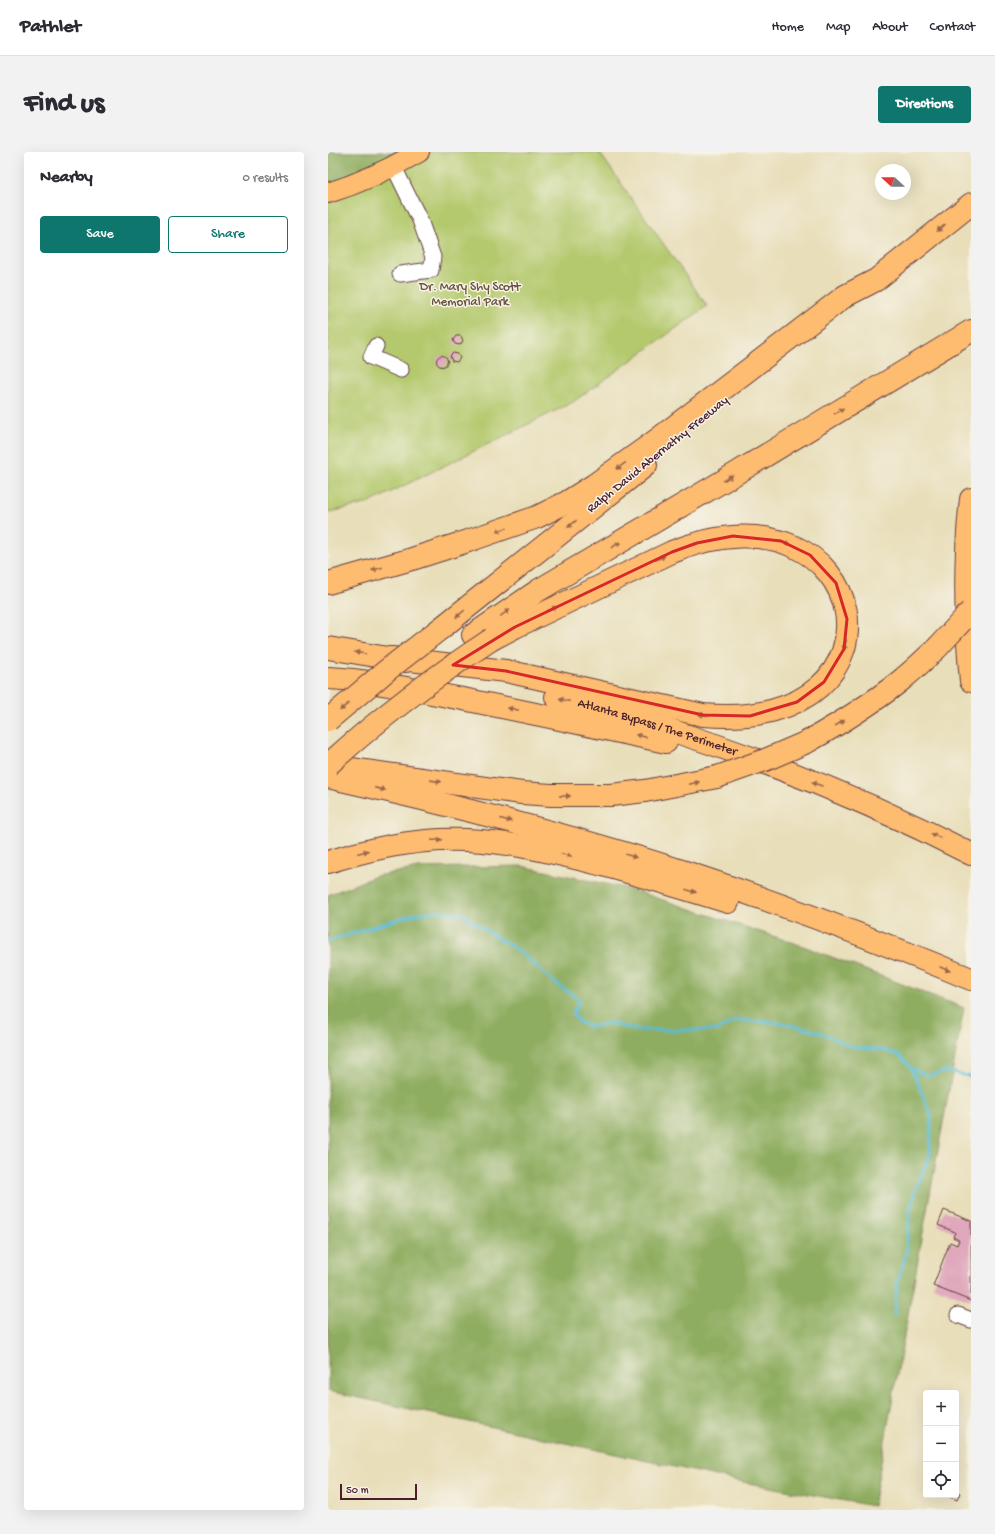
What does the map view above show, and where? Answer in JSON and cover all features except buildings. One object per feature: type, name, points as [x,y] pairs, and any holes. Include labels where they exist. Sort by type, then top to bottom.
[{"type":"highway","points":[[328,583],[468,542],[537,517],[567,502],[594,485],[654,442],[845,296],[876,280],[971,204]]},
{"type":"highway","name":"Ralph David Abernathy Freeway","points":[[328,720],[386,671],[876,280]]},
{"type":"highway","points":[[328,765],[539,590],[735,474],[971,331]]},
{"type":"highway","points":[[971,499],[967,536],[966,577],[967,631],[971,675]]},
{"type":"highway","points":[[328,748],[415,677],[483,637],[515,626],[672,552],[697,543],[733,536],[759,537],[781,541],[803,550],[831,575],[840,591],[846,610],[848,629],[844,649],[836,666],[817,690],[809,696],[785,707],[750,716],[727,717],[703,715],[506,671],[392,658]]},
{"type":"highway","points":[[328,771],[349,768],[522,793],[580,796],[646,792],[717,777],[765,760],[807,742],[869,705],[900,681],[938,647],[971,611]]},
{"type":"highway","name":"Atlanta Bypass / The Perimeter","points":[[328,648],[392,658],[622,715],[688,735],[774,767],[891,814],[971,854]]},
{"type":"highway","points":[[328,678],[366,681],[578,722],[774,767]]},
{"type":"highway","points":[[328,777],[457,807],[530,826],[684,872],[842,927],[971,979]]},
{"type":"highway","points":[[328,862],[365,851],[427,840],[476,840],[512,844],[565,855],[615,869],[919,958]]},
{"type":"main road","points":[[328,193],[344,188],[394,167],[419,152]]},
{"type":"lane","points":[[394,167],[420,220],[433,257],[431,270],[400,274]]},
{"type":"lane","points":[[376,346],[371,357],[401,370]]},
{"type":"highlighted area","points":[[733,536],[781,541],[810,555],[836,583],[847,619],[844,649],[824,682],[797,702],[750,716],[703,715],[506,671],[453,665],[515,627],[672,552],[697,543]]},
{"type":"green space","points":[[328,152],[425,152],[328,187]]},
{"type":"green space","name":"Dr. Mary Shy Scott Memorial Park","points":[[425,152],[599,152],[707,306],[573,402],[369,503],[330,512],[328,511],[328,187]]},
{"type":"green space","points":[[521,866],[630,889],[803,946],[964,1008],[873,1506],[748,1483],[328,1391],[328,895],[376,876],[419,868]]},
{"type":"waterway","points":[[328,941],[411,915],[436,911],[461,913],[519,951],[554,982],[580,1000],[573,1013],[579,1022],[591,1027],[609,1023],[637,1030],[718,1030],[736,1020],[783,1023],[822,1033],[852,1047],[882,1050],[899,1055],[911,1068],[931,1114],[930,1154],[914,1194],[910,1209],[906,1254],[897,1284],[894,1315]]},
{"type":"waterway","points":[[911,1068],[928,1076],[947,1071],[971,1077]]}]
